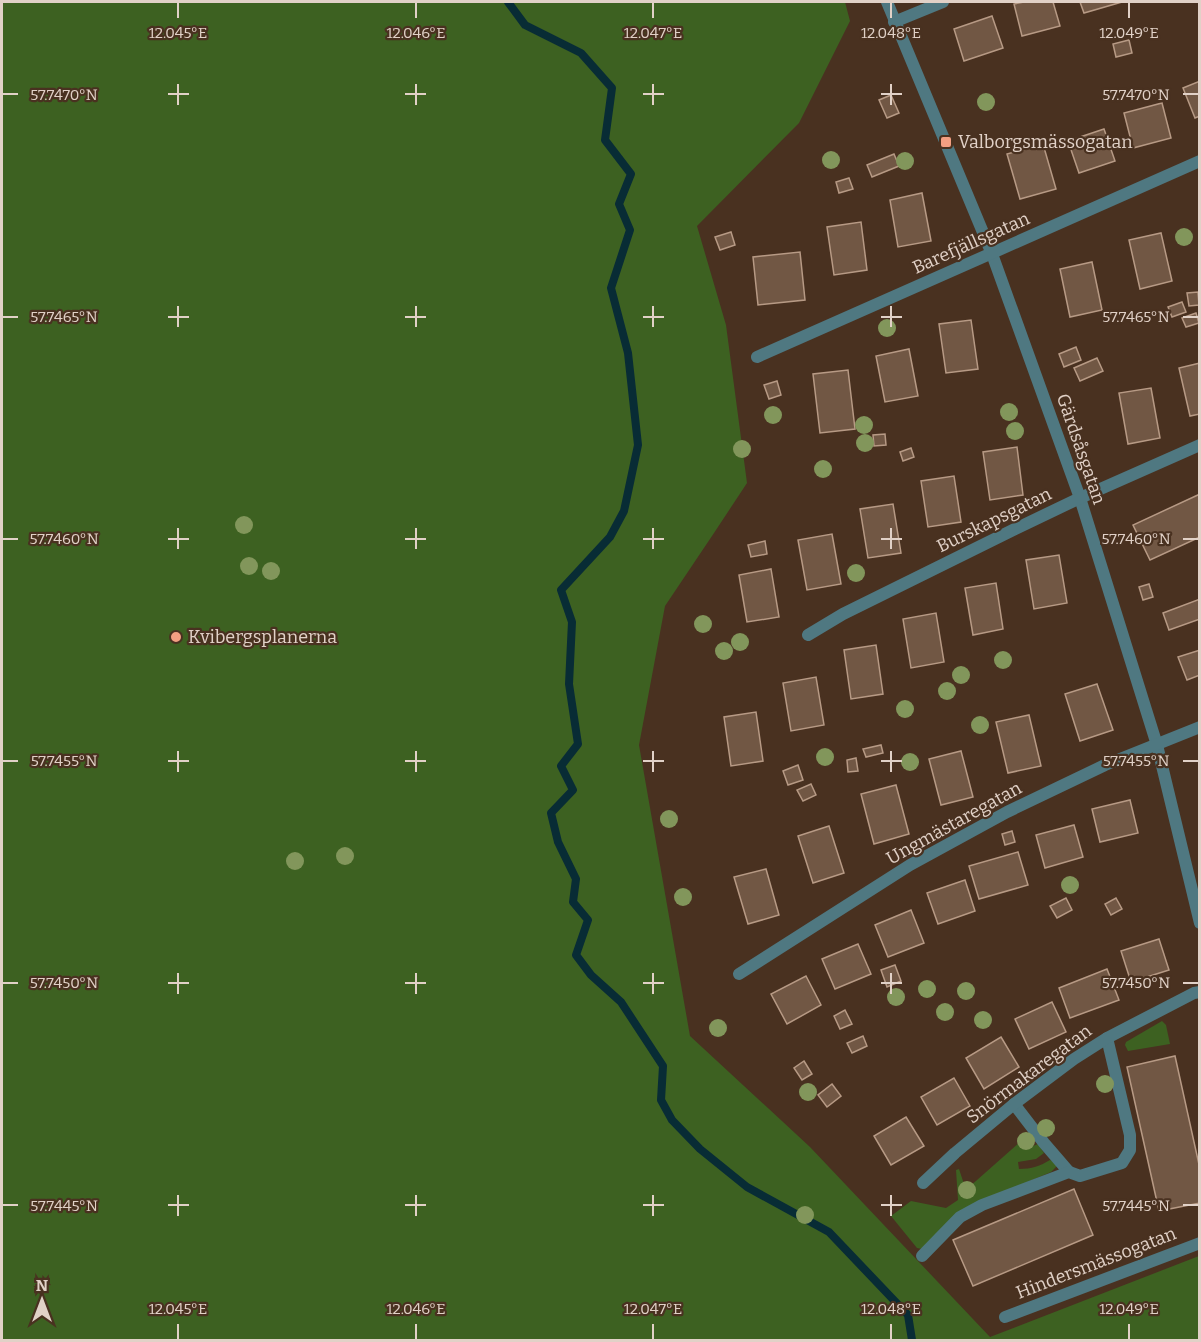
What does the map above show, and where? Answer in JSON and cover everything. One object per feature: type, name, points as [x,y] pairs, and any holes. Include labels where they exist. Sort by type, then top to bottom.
[{"type":"street","name":"Gärdsåsgatan","points":[[887,2],[992,254],[1080,498],[1157,745],[1200,923]]},
{"type":"street","points":[[894,22],[943,2]]},
{"type":"street","name":"Barefjällsgatan","points":[[757,357],[1200,161]]},
{"type":"street","name":"Burskapsgatan","points":[[808,635],[843,614],[1080,498],[1200,445]]},
{"type":"street","name":"Ungmästaregatan","points":[[739,974],[910,866],[1007,812],[1105,765],[1200,727]]},
{"type":"street","name":"Snörmakaregatan","points":[[923,1183],[1014,1104],[1074,1059],[1107,1038],[1200,992]]},
{"type":"street","points":[[1014,1104],[1069,1172],[1080,1176],[1122,1163],[1130,1150],[1130,1135],[1107,1038]]},
{"type":"street","points":[[922,1256],[960,1217],[982,1204],[1069,1172]]},
{"type":"street","name":"Hindersmässogatan","points":[[1005,1317],[1200,1243]]},
{"type":"green space","points":[[2,2],[845,2],[850,21],[799,123],[697,226],[726,325],[747,483],[665,606],[639,745],[690,1036],[810,1147],[990,1337],[1199,1256],[1199,1340],[2,1340]]},
{"type":"green space","points":[[1162,1021],[1166,1025],[1170,1044],[1128,1051],[1126,1042]]},
{"type":"green space","points":[[1020,1142],[1029,1146],[1038,1144],[1044,1153],[1036,1159],[1018,1162],[1019,1169],[1036,1167],[1050,1160],[1057,1166],[1051,1172],[994,1196],[922,1249],[917,1248],[891,1216],[911,1201],[946,1208],[958,1200],[956,1170],[959,1169],[965,1187],[968,1188]]},
{"type":"building","points":[[1053,2],[1060,26],[1022,36],[1014,4]]},
{"type":"building","points":[[1080,2],[1122,2],[1084,13]]},
{"type":"building","points":[[992,16],[1003,48],[964,61],[954,29]]},
{"type":"building","points":[[1129,40],[1132,53],[1116,57],[1113,44]]},
{"type":"building","points":[[1200,81],[1200,116],[1195,118],[1183,88]]},
{"type":"building","points":[[891,95],[899,113],[887,118],[879,100]]},
{"type":"building","points":[[1162,103],[1171,138],[1133,148],[1124,113]]},
{"type":"building","points":[[1104,129],[1115,161],[1079,173],[1068,141]]},
{"type":"building","points":[[1043,144],[1056,189],[1020,199],[1007,154]]},
{"type":"building","points":[[894,154],[899,166],[872,177],[867,165]]},
{"type":"building","points":[[849,178],[853,189],[839,193],[836,182]]},
{"type":"building","points":[[922,193],[931,241],[898,247],[890,200]]},
{"type":"building","points":[[861,222],[867,270],[834,275],[827,227]]},
{"type":"building","points":[[731,232],[735,245],[720,250],[715,237]]},
{"type":"building","points":[[1161,233],[1172,281],[1140,289],[1129,240]]},
{"type":"building","points":[[800,252],[805,300],[758,305],[753,257]]},
{"type":"building","points":[[1092,262],[1102,310],[1070,317],[1060,269]]},
{"type":"building","points":[[1198,292],[1199,305],[1189,306],[1187,293]]},
{"type":"building","points":[[1182,302],[1186,312],[1172,317],[1168,307]]},
{"type":"building","points":[[1196,313],[1199,323],[1186,327],[1182,318]]},
{"type":"building","points":[[971,320],[978,369],[946,373],[939,324]]},
{"type":"building","points":[[1076,347],[1081,360],[1064,367],[1059,354]]},
{"type":"building","points":[[909,349],[918,396],[885,402],[876,356]]},
{"type":"building","points":[[1097,358],[1103,371],[1080,381],[1074,368]]},
{"type":"building","points":[[1200,363],[1200,414],[1190,416],[1179,368]]},
{"type":"building","points":[[848,370],[855,429],[820,433],[813,374]]},
{"type":"building","points":[[777,381],[781,395],[769,399],[764,385]]},
{"type":"building","points":[[1151,388],[1160,438],[1128,444],[1119,393]]},
{"type":"building","points":[[885,434],[886,445],[874,446],[873,435]]},
{"type":"building","points":[[1017,447],[1023,495],[990,500],[983,452]]},
{"type":"building","points":[[911,448],[914,457],[903,461],[900,452]]},
{"type":"building","points":[[954,476],[961,522],[928,527],[921,481]]},
{"type":"building","points":[[1200,494],[1200,537],[1150,560],[1133,525]]},
{"type":"building","points":[[893,504],[901,553],[868,558],[860,509]]},
{"type":"building","points":[[832,534],[841,584],[807,590],[798,540]]},
{"type":"building","points":[[765,541],[767,554],[751,557],[748,545]]},
{"type":"building","points":[[1059,555],[1067,603],[1034,609],[1026,560]]},
{"type":"building","points":[[771,569],[779,617],[747,622],[739,575]]},
{"type":"building","points":[[996,583],[1003,629],[973,635],[965,588]]},
{"type":"building","points":[[1149,584],[1153,597],[1143,600],[1139,587]]},
{"type":"building","points":[[1200,599],[1200,619],[1169,630],[1163,613]]},
{"type":"building","points":[[936,613],[944,662],[911,668],[903,619]]},
{"type":"building","points":[[876,645],[883,694],[851,699],[844,650]]},
{"type":"building","points":[[1200,650],[1200,675],[1187,680],[1178,657]]},
{"type":"building","points":[[816,677],[824,725],[791,731],[783,683]]},
{"type":"building","points":[[1097,684],[1113,730],[1080,741],[1065,694]]},
{"type":"building","points":[[756,712],[763,761],[731,766],[724,717]]},
{"type":"building","points":[[1029,715],[1041,766],[1008,773],[996,722]]},
{"type":"building","points":[[881,745],[883,753],[866,757],[863,749]]},
{"type":"building","points":[[961,751],[973,797],[941,805],[929,759]]},
{"type":"building","points":[[856,758],[858,771],[848,772],[847,760]]},
{"type":"building","points":[[798,765],[803,780],[788,785],[783,771]]},
{"type":"building","points":[[811,784],[816,795],[803,801],[797,790]]},
{"type":"building","points":[[896,785],[909,834],[874,844],[861,794]]},
{"type":"building","points":[[1130,800],[1138,833],[1100,842],[1092,809]]},
{"type":"building","points":[[1074,825],[1083,857],[1045,868],[1036,835]]},
{"type":"building","points":[[829,826],[844,873],[813,883],[798,836]]},
{"type":"building","points":[[1012,831],[1015,842],[1005,845],[1002,834]]},
{"type":"building","points":[[1018,852],[1028,885],[979,899],[969,866]]},
{"type":"building","points":[[766,869],[779,915],[748,924],[734,877]]},
{"type":"building","points":[[965,880],[975,911],[938,924],[927,893]]},
{"type":"building","points":[[1066,898],[1072,910],[1057,918],[1050,906]]},
{"type":"building","points":[[1116,898],[1122,909],[1111,915],[1105,904]]},
{"type":"building","points":[[911,910],[924,943],[888,957],[875,925]]},
{"type":"building","points":[[1159,939],[1169,970],[1131,982],[1121,951]]},
{"type":"building","points":[[858,944],[871,974],[835,989],[822,959]]},
{"type":"building","points":[[895,965],[901,981],[887,987],[881,970]]},
{"type":"building","points":[[1107,969],[1119,1000],[1070,1018],[1059,988]]},
{"type":"building","points":[[806,976],[821,1005],[787,1024],[771,994]]},
{"type":"building","points":[[1052,1002],[1066,1032],[1029,1049],[1015,1019]]},
{"type":"building","points":[[845,1010],[852,1024],[840,1029],[834,1016]]},
{"type":"building","points":[[863,1036],[867,1046],[852,1053],[847,1043]]},
{"type":"building","points":[[1001,1037],[1019,1067],[984,1089],[966,1058]]},
{"type":"building","points":[[1175,1056],[1200,1169],[1200,1203],[1159,1211],[1127,1067]]},
{"type":"building","points":[[804,1061],[812,1074],[802,1080],[794,1068]]},
{"type":"building","points":[[954,1078],[970,1106],[937,1125],[921,1097]]},
{"type":"building","points":[[832,1084],[841,1096],[827,1107],[818,1095]]},
{"type":"building","points":[[906,1117],[924,1146],[891,1165],[874,1136]]},
{"type":"building","points":[[1074,1189],[1093,1235],[973,1286],[953,1240]]},
{"type":"waterway","points":[[508,2],[525,25],[581,53],[612,88],[605,140],[631,174],[619,204],[630,230],[611,288],[628,353],[638,445],[624,511],[610,537],[561,590],[572,622],[569,684],[578,744],[561,766],[573,790],[551,813],[558,842],[576,879],[573,902],[588,920],[576,955],[591,975],[621,1002],[663,1066],[661,1100],[672,1120],[700,1149],[747,1187],[829,1232],[908,1315],[912,1340]]},
{"type":"place","name":"Valborgsmässogatan","points":[[946,142]]},
{"type":"place","name":"Kvibergsplanerna","points":[[176,637]]}]
